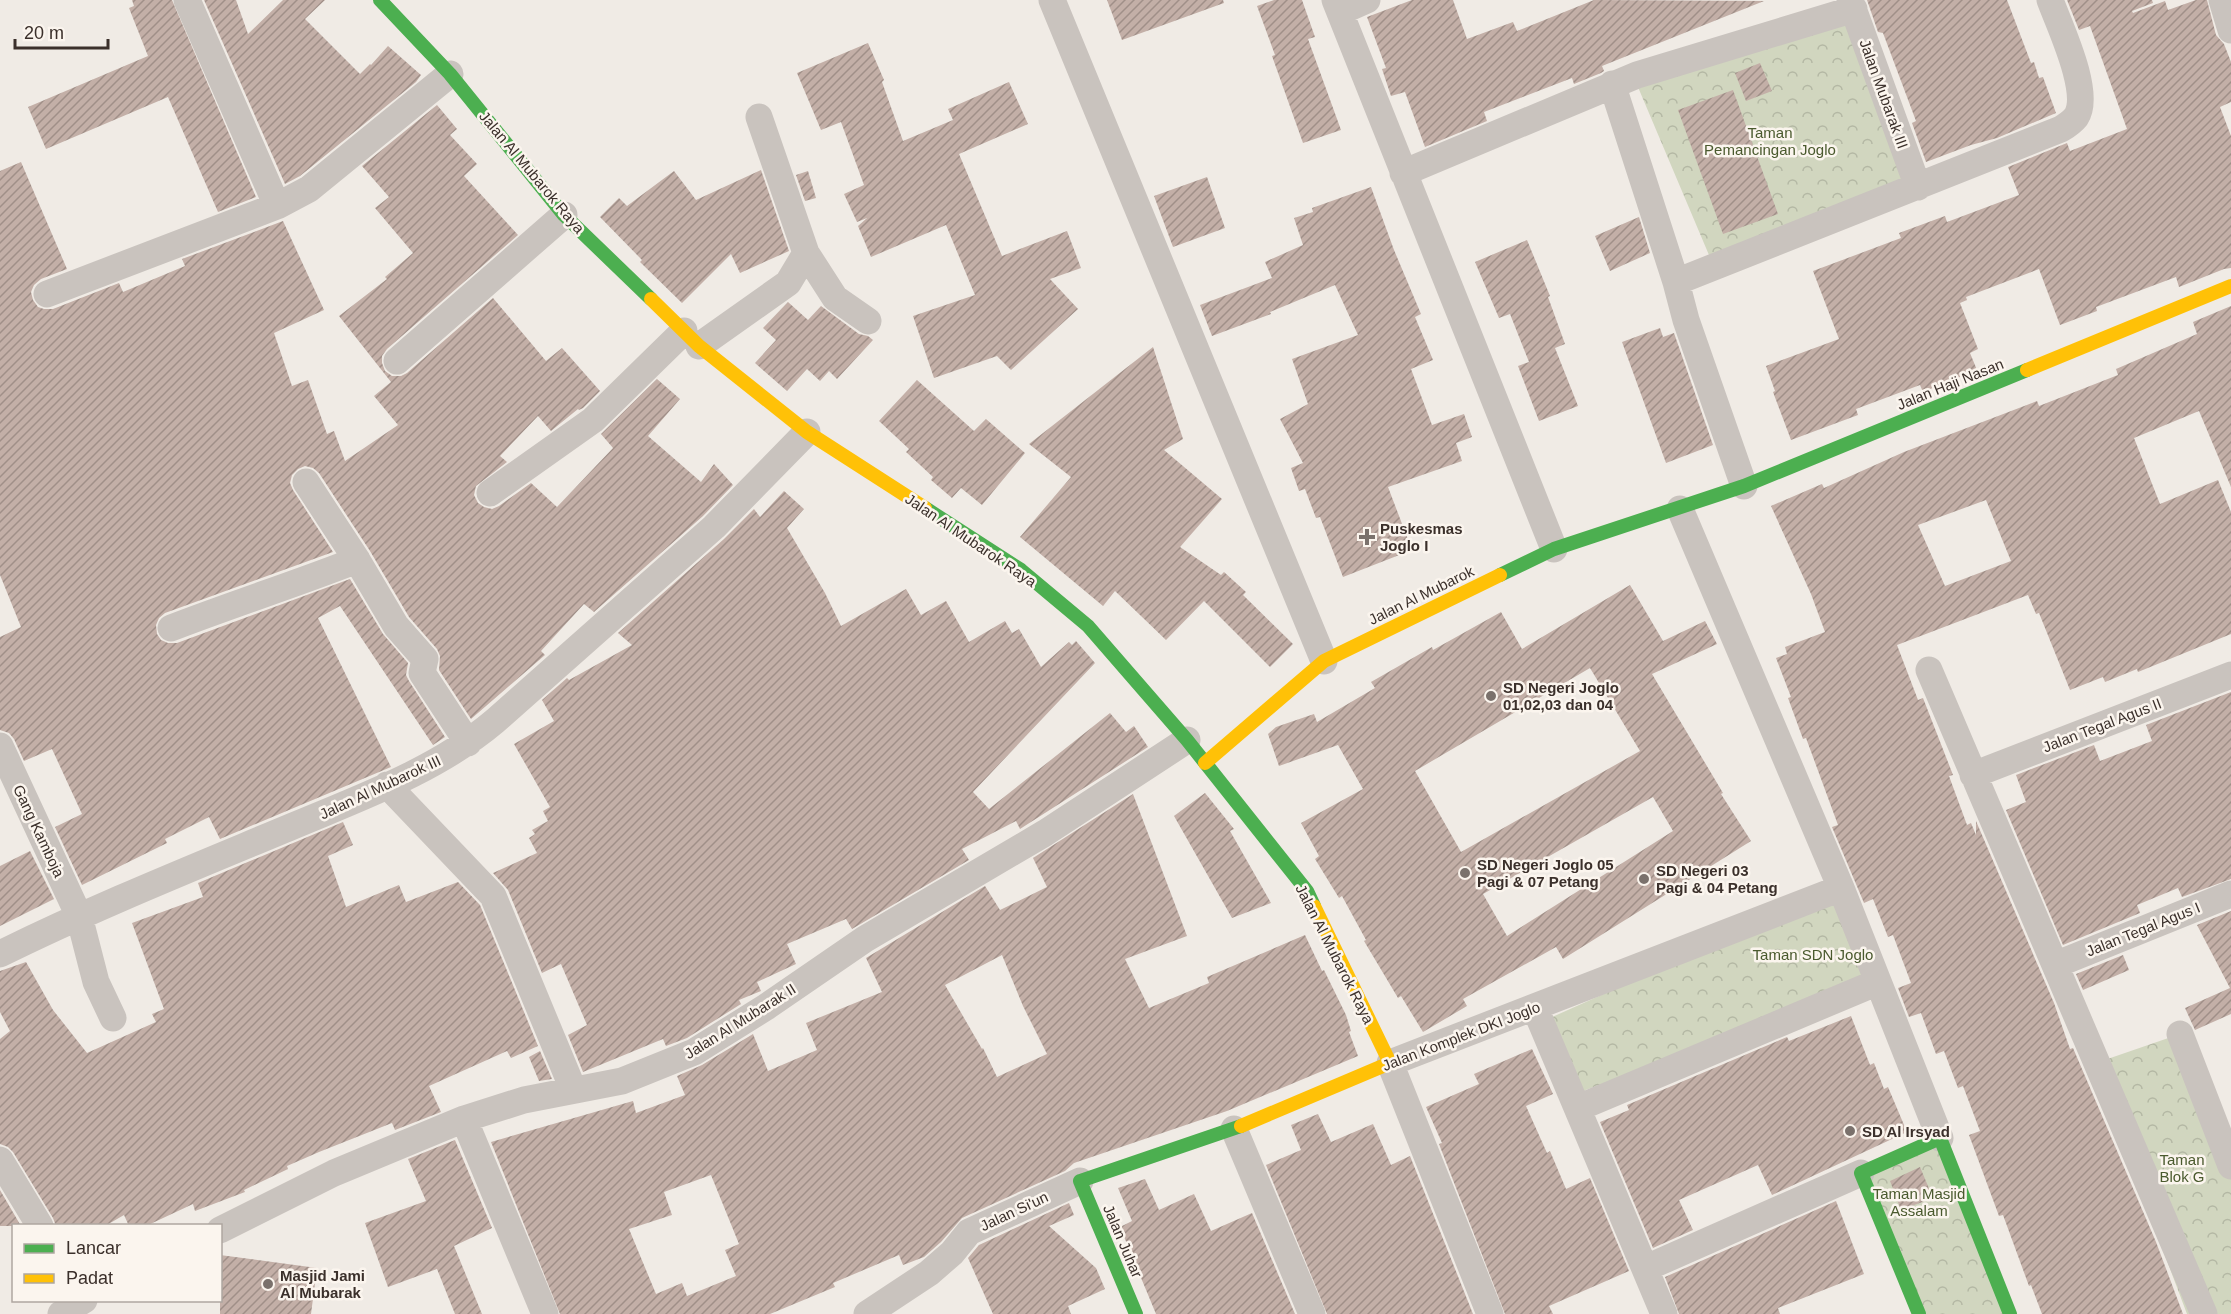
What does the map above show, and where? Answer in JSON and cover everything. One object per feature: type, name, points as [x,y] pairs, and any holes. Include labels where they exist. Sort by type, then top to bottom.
[{"type":"street","points":[[187,0],[276,206]]},
{"type":"street","name":"Jalan Al Mubarok Raya","points":[[380,0],[450,74],[564,215],[691,338],[807,432],[1021,570],[1088,626],[1187,740],[1307,891],[1390,1063],[1490,1314]]},
{"type":"street","points":[[1052,0],[1324,661]]},
{"type":"street","points":[[1367,0],[1337,6],[1554,549]]},
{"type":"street","points":[[1676,282],[1918,188],[2061,129],[2077,115],[2079,87],[2076,69],[2050,0]]},
{"type":"street","points":[[2222,0],[2231,30]]},
{"type":"street","points":[[1403,173],[1612,84],[1852,5]]},
{"type":"street","name":"Jalan Mubarak III","points":[[1852,5],[1918,188]]},
{"type":"street","points":[[47,294],[276,206],[309,189],[450,74]]},
{"type":"street","points":[[1612,84],[1676,282],[1686,320],[1744,486]]},
{"type":"street","points":[[759,117],[806,252],[835,298],[868,321]]},
{"type":"street","points":[[397,361],[564,215]]},
{"type":"street","points":[[490,493],[593,420],[691,338],[788,284],[806,252]]},
{"type":"street","name":"Jalan Haji Nasan","points":[[1680,509],[1744,486],[2231,286]]},
{"type":"street","name":"Jalan Al Mubarok III","points":[[0,954],[79,916],[319,816],[421,770],[468,743],[495,722],[714,527],[807,432]]},
{"type":"street","points":[[306,482],[357,560],[396,626],[424,659],[422,673],[468,743]]},
{"type":"street","points":[[1680,509],[1841,888],[2010,1314]]},
{"type":"street","name":"Jalan Al Mubarok","points":[[1205,763],[1324,661],[1554,549],[1680,509]]},
{"type":"street","points":[[171,628],[235,603],[295,585],[357,560]]},
{"type":"street","points":[[1929,670],[2204,1314]]},
{"type":"street","name":"Jalan Tegal Agus II","points":[[1973,775],[2231,675]]},
{"type":"street","name":"Jalan Al Mubarak II","points":[[222,1229],[333,1173],[464,1119],[524,1100],[622,1081],[694,1052],[766,1007],[865,939],[1045,833],[1187,740]]},
{"type":"street","name":"Gang Kamboja","points":[[0,746],[79,916],[96,982],[113,1018]]},
{"type":"street","points":[[387,785],[493,896],[573,1089]]},
{"type":"street","name":"Jalan Komplek DKI Joglo","points":[[1080,1180],[1234,1129],[1390,1063],[1841,888]]},
{"type":"street","name":"Jalan Tegal Agus I","points":[[2055,965],[2231,894]]},
{"type":"street","points":[[1578,1108],[1878,982]]},
{"type":"street","points":[[1535,1008],[1664,1314]]},
{"type":"street","points":[[2180,1034],[2225,1132],[2231,1166]]},
{"type":"street","points":[[464,1119],[544,1314]]},
{"type":"street","points":[[1234,1129],[1312,1314]]},
{"type":"street","points":[[1646,1268],[1941,1138]]},
{"type":"street","points":[[0,1160],[39,1224]]},
{"type":"street","points":[[1861,1173],[1919,1314]]},
{"type":"street","name":"Jalan Si'un","points":[[867,1314],[929,1273],[952,1253],[969,1232],[1080,1180]]},
{"type":"street","name":"Jalan Juhar","points":[[1080,1180],[1136,1314]]},
{"type":"green space","name":"Taman Pemancingan Joglo","points":[[1847,7],[1913,187],[1717,274],[1635,80]]},
{"type":"green space","name":"Taman SDN Joglo","points":[[1841,888],[1878,982],[1572,1095],[1541,1022]]},
{"type":"green space","name":"Taman Blok G","points":[[2180,1034],[2231,1165],[2231,1314],[2187,1314],[2093,1064]]},
{"type":"green space","name":"Taman Masjid Assalam","points":[[1940,1138],[2009,1314],[1919,1314],[1861,1173]]},
{"type":"building","points":[[132,0],[172,0],[256,197],[218,212],[168,97],[46,149],[28,107],[148,56],[129,8],[134,6]]},
{"type":"building","points":[[204,0],[236,0],[248,34],[283,0],[325,0],[305,19],[360,74],[388,46],[421,75],[416,82],[300,176],[285,184]]},
{"type":"building","points":[[1107,0],[1223,0],[1224,3],[1122,40]]},
{"type":"building","points":[[1274,0],[1302,0],[1315,37],[1308,39],[1341,130],[1303,143],[1257,6]]},
{"type":"building","points":[[1412,0],[1453,0],[1467,39],[1513,22],[1517,31],[1594,0],[1764,1],[1602,66],[1604,71],[1601,73],[1574,84],[1572,78],[1484,112],[1487,121],[1425,147],[1405,92],[1391,96],[1382,69],[1386,68],[1367,17]]},
{"type":"building","points":[[1867,0],[2007,0],[2031,63],[2034,62],[2039,78],[2043,77],[2056,113],[1997,138],[1926,162],[1912,123],[1916,121],[1883,33],[1878,32]]},
{"type":"building","points":[[2067,0],[2152,0],[2153,3],[2132,11],[2133,13],[2165,1],[2168,10],[2196,0],[2207,0],[2216,35],[2224,44],[2231,62],[2231,102],[2220,107],[2231,136],[2231,268],[2179,287],[2176,277],[2096,307],[2097,311],[2060,325],[2039,269],[1966,297],[1967,300],[1960,303],[1978,349],[1970,353],[1977,370],[1923,392],[1920,385],[1856,409],[1858,415],[1791,440],[1766,366],[1839,339],[1813,271],[1901,238],[1899,233],[1945,216],[1947,222],[2019,195],[2008,167],[2067,143],[2070,151],[2127,129],[2090,26],[2079,30]]},
{"type":"building","points":[[868,43],[884,80],[882,82],[903,141],[953,120],[948,109],[1009,82],[1028,124],[959,154],[1002,256],[1067,231],[1081,268],[1050,279],[1078,309],[1011,370],[997,356],[934,378],[913,316],[975,295],[946,225],[871,257],[858,226],[867,218],[857,222],[844,194],[864,185],[841,122],[821,130],[797,73]]},
{"type":"building","points":[[1760,63],[1772,91],[1746,101],[1735,73]]},
{"type":"building","points":[[1733,90],[1778,214],[1723,234],[1678,110]]},
{"type":"building","points":[[437,105],[457,129],[450,135],[477,164],[464,176],[518,235],[387,349],[382,356],[385,371],[392,376],[407,373],[493,298],[546,361],[562,348],[600,391],[583,408],[578,409],[551,431],[538,416],[500,456],[507,462],[476,486],[474,495],[478,503],[492,509],[531,483],[557,507],[613,448],[601,434],[657,379],[680,399],[648,436],[701,482],[714,464],[733,485],[703,516],[594,612],[584,604],[541,651],[545,655],[471,719],[439,670],[440,656],[437,649],[409,617],[370,551],[319,473],[305,466],[298,469],[292,475],[290,483],[333,552],[165,613],[156,625],[157,634],[161,640],[177,643],[350,579],[383,634],[408,663],[406,675],[409,681],[445,737],[433,745],[340,606],[318,618],[391,767],[220,839],[209,817],[165,839],[167,843],[82,885],[55,827],[82,814],[52,749],[24,761],[14,739],[9,733],[0,730],[0,637],[21,627],[0,575],[0,171],[21,162],[67,269],[41,279],[34,285],[31,292],[33,300],[38,307],[44,309],[53,309],[119,283],[123,292],[185,266],[182,259],[283,221],[324,310],[274,333],[292,386],[308,380],[327,434],[334,431],[345,461],[398,425],[374,396],[391,382],[339,316],[387,279],[385,277],[413,253],[375,208],[389,197],[362,166]]},
{"type":"building","points":[[761,170],[789,251],[740,273],[731,254],[682,303],[640,262],[642,260],[600,217],[619,198],[627,206],[674,171],[696,200]]},
{"type":"building","points":[[808,171],[816,198],[805,201],[796,175]]},
{"type":"building","points":[[1207,177],[1225,228],[1173,247],[1154,196]]},
{"type":"building","points":[[1371,187],[1421,314],[1415,317],[1433,360],[1411,369],[1432,425],[1464,414],[1472,437],[1456,443],[1462,461],[1388,487],[1412,550],[1343,577],[1320,517],[1316,518],[1305,489],[1299,491],[1291,468],[1303,463],[1280,419],[1308,404],[1292,359],[1358,335],[1335,285],[1270,312],[1271,314],[1212,336],[1200,305],[1272,278],[1265,262],[1303,245],[1294,218],[1313,212],[1312,208]]},
{"type":"building","points":[[1639,217],[1650,253],[1610,271],[1595,236]]},
{"type":"building","points":[[1527,240],[1550,296],[1548,297],[1565,344],[1555,348],[1578,406],[1539,421],[1518,366],[1529,362],[1510,314],[1499,318],[1475,262]]},
{"type":"building","points":[[788,302],[808,320],[821,306],[859,334],[873,340],[837,379],[829,371],[820,381],[807,369],[787,391],[755,363],[776,340],[763,328]]},
{"type":"building","points":[[2231,306],[2231,487],[2199,411],[2134,438],[2160,504],[2218,480],[2231,512],[2231,634],[2138,672],[2137,669],[2105,682],[2103,677],[2070,690],[2039,613],[2036,614],[2028,595],[1897,645],[1918,700],[1923,698],[1953,775],[1949,776],[1967,825],[1971,823],[1976,835],[1976,821],[2054,1003],[2070,1049],[2073,1048],[2156,1242],[2183,1314],[2042,1314],[2031,1285],[2029,1286],[2003,1215],[1999,1216],[1969,1135],[1980,1131],[1963,1086],[1958,1088],[1944,1051],[1936,1054],[1921,1013],[1909,1017],[1898,988],[1911,983],[1893,935],[1888,937],[1873,899],[1864,903],[1832,827],[1838,825],[1806,738],[1803,739],[1788,698],[1791,697],[1776,658],[1787,654],[1785,647],[1825,632],[1811,594],[1771,506],[1822,484],[1824,488],[1904,452],[2037,401],[2039,406],[2118,375],[2116,369],[2197,334],[2193,322]],"holes":[[[1986,500],[2011,561],[1945,586],[1918,525]]]},
{"type":"building","points":[[1660,328],[1663,337],[1674,333],[1713,445],[1666,463],[1622,342]]},
{"type":"building","points":[[1153,347],[1183,439],[1164,450],[1222,499],[1180,547],[1221,575],[1224,572],[1246,592],[1243,595],[1293,644],[1270,667],[1204,601],[1166,640],[1115,591],[1103,606],[1020,537],[1071,477],[1029,444]]},
{"type":"building","points":[[917,380],[974,431],[986,419],[1025,453],[982,505],[961,488],[952,498],[931,480],[933,477],[906,452],[909,449],[879,421]]},
{"type":"building","points":[[784,491],[804,509],[787,528],[825,593],[841,626],[906,589],[921,615],[946,601],[969,642],[1005,621],[1012,633],[1019,629],[1041,667],[1069,642],[1072,645],[1076,641],[1095,663],[973,792],[989,809],[1110,713],[1126,732],[1134,726],[1148,747],[1020,829],[1016,821],[962,849],[969,860],[852,929],[846,919],[787,944],[796,964],[757,982],[761,991],[739,1000],[741,1004],[687,1038],[666,1046],[663,1039],[583,1072],[568,1035],[587,1025],[561,964],[542,973],[508,890],[493,873],[537,853],[529,838],[535,834],[532,830],[548,821],[543,811],[550,807],[514,744],[554,721],[542,700],[567,678],[569,680],[632,645],[618,633],[724,539],[754,509],[760,517]]},
{"type":"building","points":[[1630,585],[1663,641],[1705,621],[1717,644],[1652,674],[1723,793],[1721,794],[1751,841],[1563,959],[1556,947],[1463,999],[1467,1006],[1423,1032],[1401,996],[1398,998],[1364,941],[1366,940],[1342,896],[1339,898],[1315,859],[1319,856],[1301,823],[1363,789],[1338,745],[1279,766],[1268,734],[1276,727],[1314,714],[1317,722],[1375,688],[1371,682],[1432,647],[1433,650],[1501,612],[1522,649]],"holes":[[[1590,668],[1640,751],[1461,852],[1415,771]],[[1653,797],[1673,831],[1507,936],[1483,894]]]},
{"type":"building","points":[[2231,692],[2231,879],[2182,897],[2178,888],[2137,905],[2140,913],[2063,945],[2006,810],[2026,802],[2016,775],[2094,745],[2100,761],[2152,741],[2146,725]]},
{"type":"building","points":[[1205,793],[1234,829],[1230,831],[1271,903],[1232,918],[1174,816]]},
{"type":"building","points":[[1133,794],[1187,936],[1125,959],[1149,1008],[1209,983],[1207,977],[1305,935],[1346,1015],[1351,1031],[1349,1032],[1358,1056],[1227,1111],[1074,1163],[1065,1171],[962,1218],[924,1257],[903,1265],[899,1255],[833,1283],[835,1287],[770,1314],[560,1314],[491,1142],[633,1101],[636,1113],[685,1095],[677,1076],[702,1065],[753,1034],[768,1071],[817,1050],[806,1023],[882,992],[866,958],[985,886],[1000,910],[1047,887],[1033,858]],"holes":[[[1002,955],[1023,1006],[1047,1054],[997,1077],[983,1048],[945,985]],[[711,1175],[739,1244],[725,1250],[736,1276],[687,1296],[682,1283],[656,1294],[629,1229],[672,1215],[664,1192]]]},
{"type":"building","points":[[343,822],[353,845],[328,856],[346,907],[399,885],[406,902],[458,882],[480,905],[538,1046],[511,1058],[507,1051],[429,1086],[441,1112],[395,1130],[392,1123],[319,1152],[287,1166],[288,1169],[244,1190],[245,1192],[195,1211],[193,1204],[150,1224],[128,1224],[124,1215],[108,1224],[55,1224],[13,1152],[0,1144],[0,1039],[10,1031],[0,1012],[0,971],[26,962],[53,1010],[87,1053],[156,1022],[152,1014],[164,1009],[132,923],[203,897],[198,883]]},
{"type":"building","points":[[30,851],[54,899],[0,926],[0,866]]},
{"type":"building","points":[[2231,911],[2231,1014],[2195,1030],[2185,1008],[2230,988],[2197,925]]},
{"type":"building","points":[[2123,955],[2129,970],[2083,990],[2076,974]]},
{"type":"building","points":[[1851,1016],[1870,1065],[1874,1063],[1884,1089],[1888,1087],[1907,1132],[1772,1195],[1758,1165],[1679,1200],[1693,1230],[1653,1248],[1600,1122],[1629,1110],[1627,1105],[1787,1037],[1789,1041]]},
{"type":"building","points":[[1532,1049],[1553,1094],[1526,1106],[1547,1153],[1550,1151],[1566,1189],[1590,1178],[1629,1271],[1549,1306],[1553,1314],[1505,1314],[1439,1144],[1442,1143],[1426,1107],[1479,1084],[1474,1074]]},
{"type":"building","points":[[540,1051],[552,1079],[539,1081],[529,1057]]},
{"type":"building","points":[[1318,1114],[1331,1142],[1373,1124],[1391,1165],[1410,1156],[1473,1314],[1327,1314],[1266,1165],[1301,1150],[1291,1125]]},
{"type":"building","points":[[455,1140],[492,1228],[454,1246],[482,1314],[455,1314],[437,1269],[388,1287],[365,1223],[426,1201],[408,1159]]},
{"type":"building","points":[[1920,1167],[1933,1198],[1901,1210],[1890,1181]]},
{"type":"building","points":[[1145,1179],[1159,1210],[1194,1194],[1211,1231],[1252,1213],[1295,1314],[1156,1314],[1120,1227],[1132,1221],[1118,1188]]},
{"type":"building","points":[[0,1190],[20,1224],[0,1226]]},
{"type":"building","points":[[1836,1201],[1864,1274],[1778,1308],[1780,1314],[1679,1314],[1665,1277]]},
{"type":"building","points":[[1069,1203],[1074,1215],[1049,1226],[1096,1268],[1105,1289],[1068,1306],[1071,1314],[993,1314],[968,1258],[979,1245]]},
{"type":"building","name":"Masjid Jami Al Mubarak","points":[[222,1255],[317,1268],[311,1314],[220,1314]]},
{"type":"traffic: fast","points":[[380,0],[450,74],[564,215],[651,299]]},
{"type":"traffic: fast","points":[[1500,575],[1554,549],[1744,486],[2027,370]]},
{"type":"traffic: fast","points":[[925,508],[1021,570],[1088,626],[1187,740],[1307,891],[1314,906]]},
{"type":"traffic: fast","points":[[1136,1314],[1080,1181],[1241,1126]]},
{"type":"traffic: fast","points":[[1919,1314],[1861,1173],[1940,1138],[2010,1314]]},
{"type":"traffic: slow","points":[[2027,370],[2231,286]]},
{"type":"traffic: slow","points":[[651,299],[699,346],[807,432],[925,508]]},
{"type":"traffic: slow","points":[[1205,763],[1324,661],[1500,575]]},
{"type":"traffic: slow","points":[[1241,1126],[1390,1063],[1314,906]]},
{"type":"place","name":"Puskesmas Joglo I","points":[[1367,537]]},
{"type":"place","name":"SD Negeri Joglo 01,02,03 dan 04","points":[[1491,696]]},
{"type":"place","name":"SD Negeri Joglo 05 Pagi & 07 Petang","points":[[1465,873]]},
{"type":"place","name":"SD Negeri 03 Pagi & 04 Petang","points":[[1644,879]]},
{"type":"place","name":"SD Al Irsyad","points":[[1850,1131]]},
{"type":"place","name":"Masjid Jami Al Mubarak","points":[[268,1284]]}]
